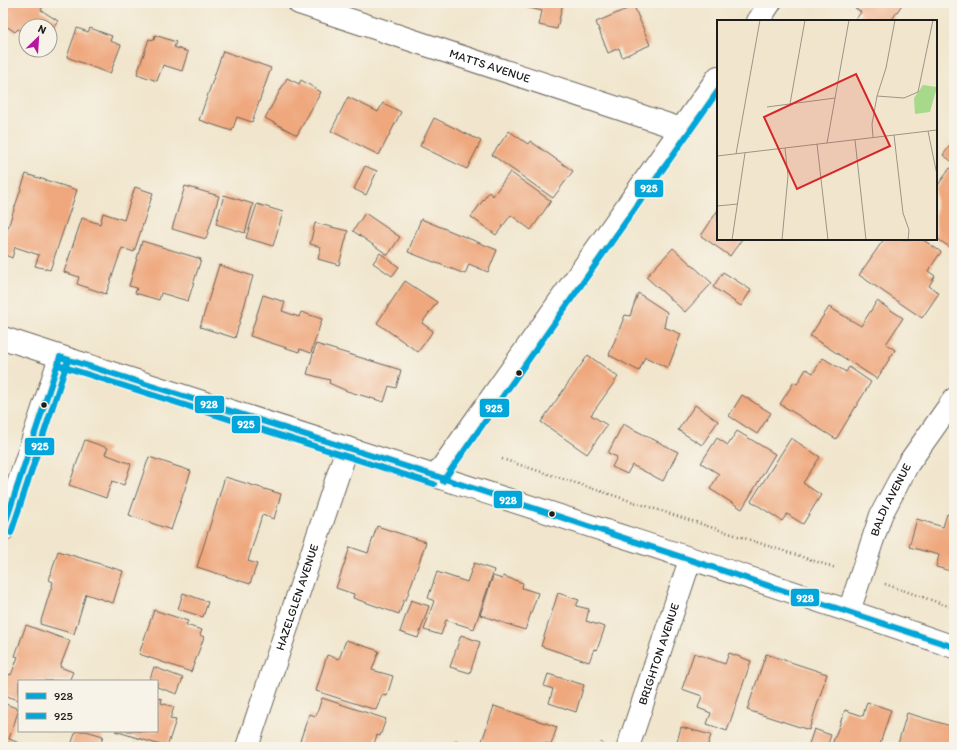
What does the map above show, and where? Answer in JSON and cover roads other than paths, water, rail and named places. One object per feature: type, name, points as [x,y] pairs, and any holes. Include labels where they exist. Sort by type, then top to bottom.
[{"type":"street","name":"MATTS AVENUE","points":[[299,3],[681,129]]},
{"type":"street","points":[[759,20],[770,3]]},
{"type":"street","points":[[436,476],[717,78]]},
{"type":"street","points":[[3,338],[436,476],[849,611],[954,647]]},
{"type":"street","points":[[3,530],[60,357]]},
{"type":"street","name":"BALDI AVENUE","points":[[849,611],[881,515],[893,489],[908,464],[954,399]]},
{"type":"street","name":"HAZELGLEN AVENUE","points":[[248,747],[347,448]]},
{"type":"street","name":"BRIGHTON AVENUE","points":[[628,747],[690,560]]}]
